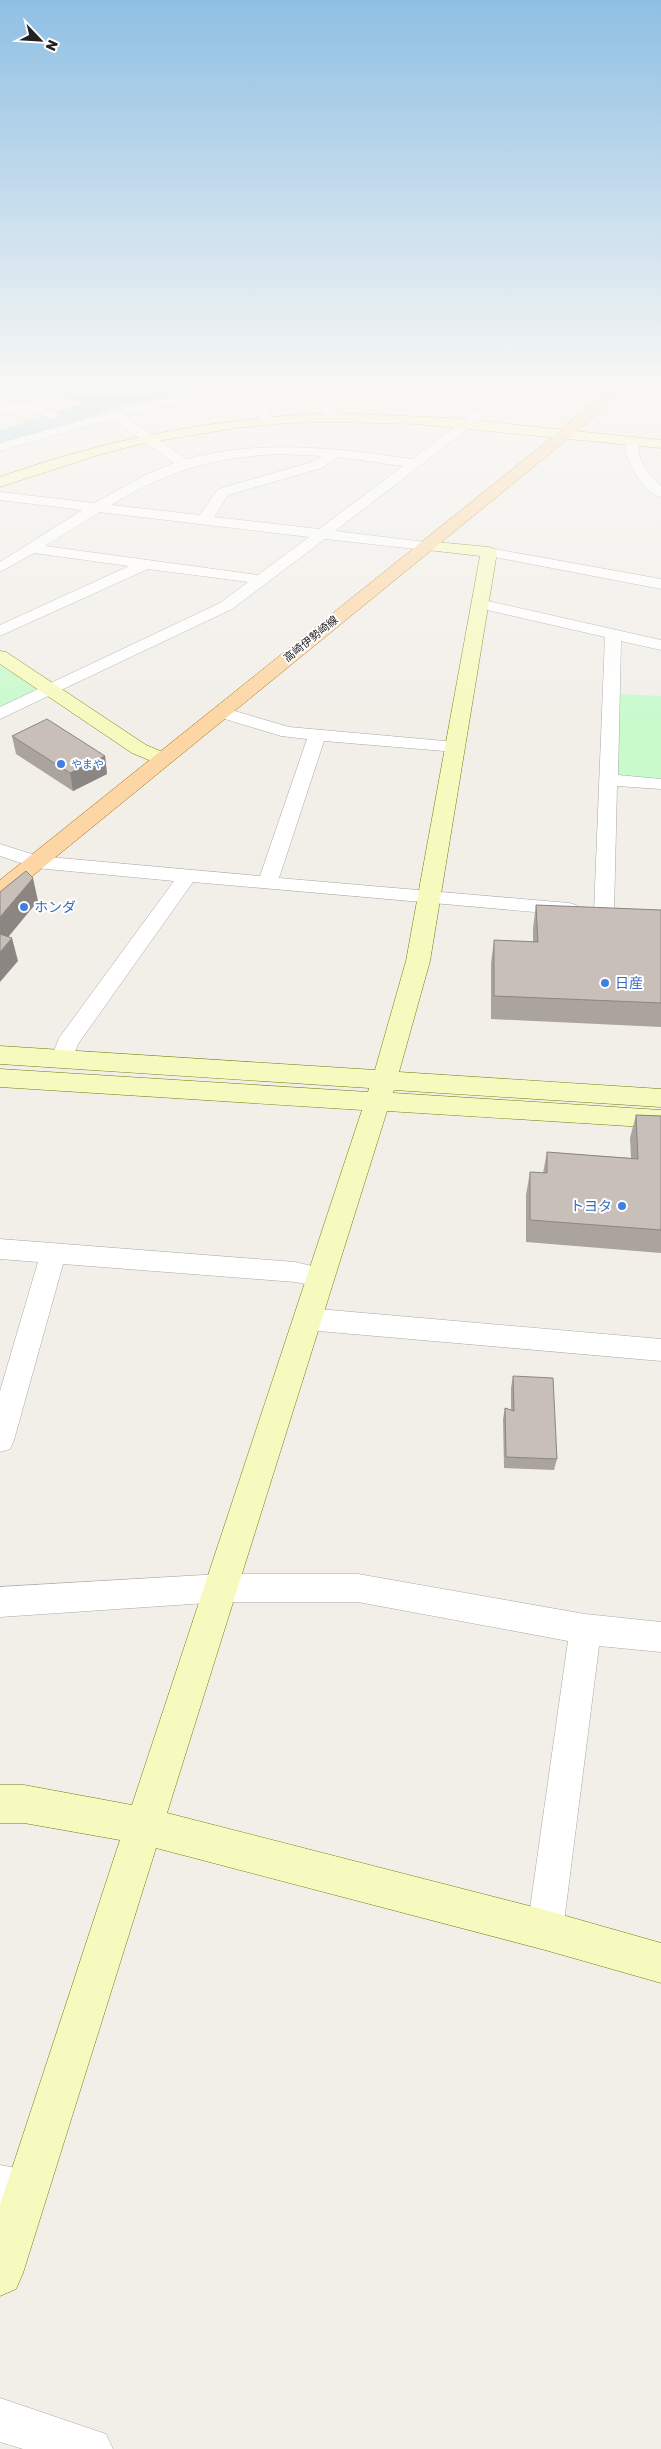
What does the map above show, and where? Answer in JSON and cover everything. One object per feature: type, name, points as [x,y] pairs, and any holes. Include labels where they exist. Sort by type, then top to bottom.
[{"type":"main road","name":"高崎伊勢崎線","points":[[0,891],[485,498]]},
{"type":"street","points":[[21,498],[489,552],[661,584]]},
{"type":"street","points":[[0,568],[114,498]]},
{"type":"street","points":[[205,519],[219,498]]},
{"type":"street","points":[[0,714],[226,606],[371,498]]},
{"type":"street","points":[[0,548],[147,564],[263,580]]},
{"type":"street","points":[[0,2273],[13,2187],[144,1826],[381,1091],[418,961],[489,552]]},
{"type":"street","points":[[0,630],[147,564]]},
{"type":"street","points":[[479,604],[661,645]]},
{"type":"street","points":[[0,850],[36,862],[614,913],[608,780],[613,634]]},
{"type":"street","points":[[0,656],[139,749],[163,759]]},
{"type":"street","points":[[222,712],[277,730],[456,747]]},
{"type":"street","points":[[268,882],[317,735]]},
{"type":"street","points":[[608,780],[661,784]]},
{"type":"street","points":[[62,1060],[67,1043],[188,875]]},
{"type":"street","points":[[0,1055],[661,1119]]},
{"type":"street","points":[[0,1078],[661,1098]]},
{"type":"street","points":[[0,1249],[295,1272],[320,1276]]},
{"type":"street","points":[[0,1440],[4,1408],[53,1253]]},
{"type":"street","points":[[307,1319],[661,1350]]},
{"type":"street","points":[[0,1602],[221,1588],[358,1588],[585,1629],[661,1637]]},
{"type":"street","points":[[545,1930],[585,1629]]},
{"type":"street","points":[[0,1804],[24,1804],[144,1826],[545,1930],[661,1963]]},
{"type":"street","points":[[0,2420],[91,2449]]},
{"type":"green space","points":[[0,665],[35,688],[33,692],[0,707]]},
{"type":"green space","points":[[620,694],[661,696],[661,781],[620,778],[616,775]]},
{"type":"building","points":[[47,719],[105,756],[70,773],[12,736]]},
{"type":"building","points":[[26,871],[33,878],[0,917],[0,892]]},
{"type":"building","points":[[536,905],[661,910],[661,1003],[494,996],[494,940],[538,942]]},
{"type":"building","points":[[0,934],[12,938],[0,952]]},
{"type":"building","points":[[636,1115],[661,1116],[661,1230],[530,1220],[530,1172],[547,1173],[547,1152],[638,1159]]},
{"type":"building","points":[[513,1376],[553,1378],[557,1459],[506,1457],[505,1408],[514,1411]]},
{"type":"place","name":"やまや","points":[[61,764]]},
{"type":"place","name":"ホンダ","points":[[24,907]]},
{"type":"place","name":"日産","points":[[605,983]]},
{"type":"place","name":"トヨタ","points":[[622,1206]]}]
